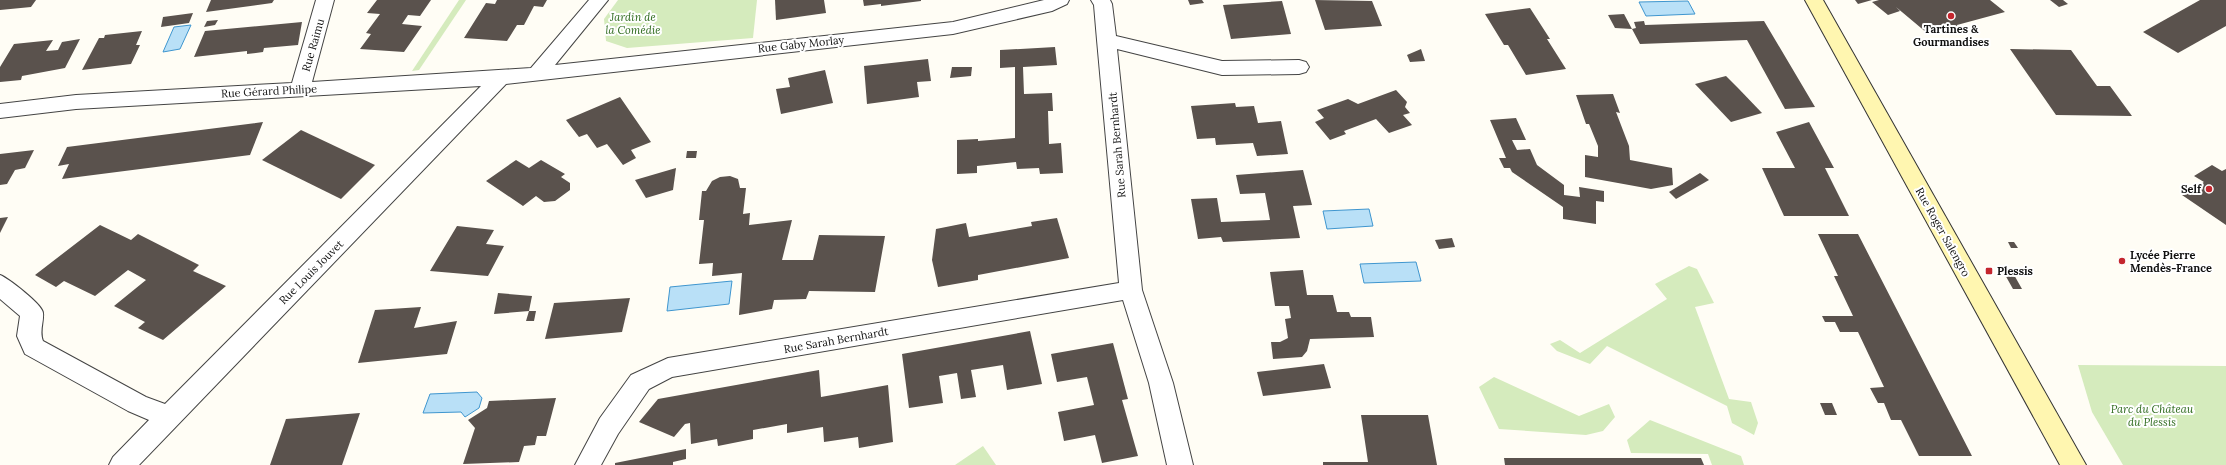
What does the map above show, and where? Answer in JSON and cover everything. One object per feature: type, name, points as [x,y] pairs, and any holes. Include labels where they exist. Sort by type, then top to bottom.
[{"type":"main road","name":"Rue Roger Salengro","points":[[1814,0],[2073,465]]},
{"type":"street","name":"Rue Raimu","points":[[300,90],[325,0]]},
{"type":"street","points":[[538,73],[599,0]]},
{"type":"street","name":"Rue Gaby Morlay","points":[[538,73],[953,28],[1046,7],[1060,0]]},
{"type":"street","name":"Rue Sarah Bernhardt","points":[[1100,0],[1103,4],[1107,40],[1131,290],[1161,383],[1180,465]]},
{"type":"street","points":[[1107,40],[1222,68],[1299,67]]},
{"type":"street","name":"Rue Gérard Philipe","points":[[0,111],[76,102],[500,78],[538,73]]},
{"type":"street","name":"Rue Louis Jouvet","points":[[122,465],[500,78]]},
{"type":"street","points":[[0,284],[10,295],[32,312],[29,336],[33,348],[137,404],[169,417]]},
{"type":"street","name":"Rue Sarah Bernhardt","points":[[588,465],[609,426],[640,382],[668,368],[1131,290]]},
{"type":"green space","points":[[459,0],[466,0],[419,70],[412,71]]},
{"type":"green space","name":"Jardin de la Comédie","points":[[618,0],[757,0],[753,38],[627,48],[606,41],[604,19]]},
{"type":"green space","points":[[1689,266],[1697,269],[1714,303],[1695,307],[1729,399],[1751,402],[1758,423],[1754,435],[1732,423],[1727,406],[1607,346],[1590,364],[1557,351],[1550,344],[1560,340],[1580,353],[1667,299],[1655,284]]},
{"type":"green space","name":"Parc du Château du Plessis","points":[[2078,365],[2226,366],[2226,465],[2123,465],[2092,412]]},
{"type":"green space","points":[[1494,377],[1579,416],[1609,404],[1615,417],[1603,431],[1586,435],[1499,429],[1479,387]]},
{"type":"green space","points":[[1650,420],[1741,456],[1744,465],[1712,465],[1708,454],[1631,453],[1627,440]]},
{"type":"green space","points":[[983,446],[996,465],[955,465]]},
{"type":"water","points":[[1688,1],[1695,14],[1646,16],[1639,2]]},
{"type":"water","points":[[191,25],[180,49],[163,52],[174,27]]},
{"type":"water","points":[[1369,209],[1373,226],[1327,229],[1323,211]]},
{"type":"water","points":[[1416,262],[1421,281],[1364,283],[1360,264]]},
{"type":"water","points":[[732,281],[729,304],[667,311],[670,287]]},
{"type":"water","points":[[477,392],[482,398],[479,408],[465,417],[461,412],[423,413],[430,394]]},
{"type":"building","points":[[0,0],[36,0],[31,7],[0,10]]},
{"type":"building","points":[[211,0],[274,0],[272,3],[206,12]]},
{"type":"building","points":[[377,0],[431,0],[420,16],[408,15],[402,24],[422,26],[404,52],[360,49],[371,34],[366,33],[380,14],[367,13]]},
{"type":"building","points":[[497,0],[547,0],[543,7],[534,6],[524,25],[517,25],[507,41],[464,38],[486,3],[495,4]]},
{"type":"building","points":[[775,0],[824,0],[826,13],[776,20]]},
{"type":"building","points":[[863,0],[921,1],[881,6],[881,4],[864,6]]},
{"type":"building","points":[[1188,0],[1202,0],[1204,3],[1190,5]]},
{"type":"building","points":[[1315,0],[1372,1],[1382,26],[1325,30]]},
{"type":"building","points":[[1855,0],[1872,0],[1858,4]]},
{"type":"building","name":"Tartines & Gourmandises","points":[[1879,0],[1990,0],[2005,12],[1957,25],[1958,29],[1955,31],[1942,29],[1927,33],[1896,7],[1900,11],[1888,15],[1872,2]]},
{"type":"building","points":[[2050,0],[2063,0],[2068,4],[2059,7]]},
{"type":"building","points":[[2200,0],[2226,0],[2226,26],[2178,53],[2143,32]]},
{"type":"building","points":[[1282,1],[1291,34],[1231,39],[1223,5]]},
{"type":"building","points":[[1530,8],[1550,39],[1547,39],[1566,69],[1526,75],[1508,45],[1504,45],[1485,14]]},
{"type":"building","points":[[193,13],[189,23],[161,27],[163,17]]},
{"type":"building","points":[[1624,14],[1632,29],[1615,28],[1608,15]]},
{"type":"building","points":[[218,20],[215,25],[204,27],[207,21]]},
{"type":"building","points":[[1644,21],[1645,25],[1764,21],[1815,107],[1785,109],[1747,40],[1640,44],[1632,29],[1636,28],[1634,22]]},
{"type":"building","points":[[302,22],[298,45],[264,48],[263,52],[247,54],[247,51],[194,57],[205,31]]},
{"type":"building","points":[[142,31],[136,45],[140,45],[131,64],[82,70],[99,38],[104,38],[105,35]]},
{"type":"building","points":[[80,39],[65,68],[22,76],[21,80],[0,82],[0,67],[14,44],[53,40],[46,51],[58,50],[62,42]]},
{"type":"building","points":[[1055,47],[1057,65],[1023,67],[1024,94],[1052,93],[1053,111],[1048,111],[1049,144],[1061,143],[1063,173],[1040,174],[1039,168],[1017,169],[1016,162],[977,166],[977,173],[957,174],[957,140],[978,139],[978,141],[1015,138],[1015,67],[1000,68],[1000,50]]},
{"type":"building","points":[[1421,49],[1425,61],[1410,62],[1407,55]]},
{"type":"building","points":[[2010,49],[2071,50],[2097,86],[2110,86],[2132,116],[2056,115]]},
{"type":"building","points":[[928,59],[931,81],[917,82],[919,97],[867,104],[864,66]]},
{"type":"building","points":[[952,67],[972,67],[971,76],[950,78]]},
{"type":"building","points":[[825,70],[833,103],[781,114],[776,89],[790,87],[788,78]]},
{"type":"building","points":[[1726,76],[1762,113],[1731,122],[1695,84]]},
{"type":"building","points":[[1396,90],[1407,102],[1405,107],[1410,113],[1403,115],[1412,125],[1389,133],[1376,119],[1344,131],[1346,134],[1330,140],[1315,122],[1324,118],[1317,110],[1348,99],[1358,104]]},
{"type":"building","points":[[1613,94],[1620,113],[1616,112],[1629,146],[1630,160],[1672,168],[1673,185],[1651,189],[1585,177],[1585,155],[1598,157],[1598,146],[1589,124],[1586,124],[1576,95]]},
{"type":"building","points":[[620,97],[651,142],[631,150],[636,158],[623,165],[607,144],[597,148],[587,134],[579,137],[566,120]]},
{"type":"building","points":[[1235,103],[1236,107],[1254,106],[1258,123],[1281,121],[1288,154],[1257,156],[1253,143],[1216,145],[1215,138],[1197,139],[1191,106]]},
{"type":"building","points":[[1516,118],[1526,140],[1512,140],[1517,150],[1530,149],[1537,165],[1564,185],[1564,195],[1580,197],[1579,187],[1604,191],[1604,202],[1596,201],[1596,224],[1563,219],[1563,207],[1512,172],[1510,168],[1504,168],[1499,158],[1506,158],[1490,120]]},
{"type":"building","points":[[263,122],[250,155],[62,179],[69,164],[58,166],[67,147]]},
{"type":"building","points":[[1809,122],[1834,168],[1825,168],[1849,216],[1784,216],[1762,168],[1795,168],[1776,132]]},
{"type":"building","points":[[301,130],[375,165],[341,199],[262,160]]},
{"type":"building","points":[[34,150],[25,168],[15,170],[7,184],[0,185],[0,154]]},
{"type":"building","points":[[687,151],[697,151],[696,158],[686,158]]},
{"type":"building","points":[[516,160],[529,168],[541,160],[565,174],[561,177],[570,183],[570,190],[555,201],[544,202],[536,196],[523,206],[486,181]]},
{"type":"building","name":"Self","points":[[2212,165],[2222,171],[2226,169],[2226,225],[2182,195],[2204,182],[2194,176]]},
{"type":"building","points":[[676,168],[673,190],[646,198],[635,180]]},
{"type":"building","points":[[1303,170],[1312,205],[1293,206],[1300,238],[1223,242],[1221,237],[1198,239],[1191,199],[1217,198],[1221,222],[1270,220],[1265,193],[1240,194],[1236,175]]},
{"type":"building","points":[[1700,173],[1709,180],[1676,199],[1669,192]]},
{"type":"building","points":[[730,176],[738,179],[740,188],[746,188],[743,214],[750,213],[749,225],[792,220],[782,260],[813,260],[819,235],[885,236],[875,292],[809,291],[806,299],[774,300],[772,309],[739,315],[742,273],[712,276],[713,263],[699,264],[704,220],[699,220],[702,191],[706,191],[712,181],[720,177]]},
{"type":"building","points":[[8,217],[0,233],[0,218]]},
{"type":"building","points":[[1057,218],[1069,258],[978,275],[978,280],[938,287],[932,260],[936,229],[966,223],[969,237],[1032,226],[1031,222]]},
{"type":"building","points":[[100,225],[131,240],[138,234],[199,265],[193,271],[226,286],[163,340],[138,328],[145,322],[114,306],[146,280],[128,270],[95,296],[64,281],[56,287],[35,275]]},
{"type":"building","points":[[457,226],[494,230],[486,244],[504,246],[488,276],[430,271]]},
{"type":"building","points":[[1818,234],[1858,234],[1972,456],[1919,456],[1901,420],[1891,420],[1884,403],[1878,403],[1870,388],[1884,387],[1858,332],[1840,332],[1835,322],[1825,322],[1822,316],[1853,316],[1834,276],[1838,276]]},
{"type":"building","points":[[1452,238],[1455,247],[1439,249],[1435,240]]},
{"type":"building","points":[[2008,242],[2014,242],[2018,248],[2011,248]]},
{"type":"building","points":[[1303,270],[1307,295],[1333,295],[1337,312],[1349,312],[1351,317],[1371,317],[1374,337],[1310,339],[1307,351],[1302,357],[1273,359],[1271,342],[1280,342],[1288,338],[1285,319],[1291,318],[1289,306],[1275,306],[1270,272]]},
{"type":"building","points":[[2004,273],[2013,273],[2022,289],[2013,289]]},
{"type":"building","points":[[498,293],[532,296],[529,311],[494,314]]},
{"type":"building","points":[[630,298],[622,332],[545,339],[554,303]]},
{"type":"building","points":[[421,307],[414,328],[457,321],[447,354],[358,363],[375,310]]},
{"type":"building","points":[[529,311],[536,311],[534,321],[526,321]]},
{"type":"building","points":[[1030,331],[1042,384],[1007,390],[1003,365],[971,370],[976,397],[961,399],[957,373],[939,376],[943,403],[909,408],[902,354]]},
{"type":"building","points":[[1113,343],[1128,399],[1122,400],[1138,456],[1102,463],[1095,435],[1064,441],[1058,412],[1094,405],[1087,377],[1057,382],[1051,354]]},
{"type":"building","points":[[1324,364],[1331,388],[1263,396],[1257,372]]},
{"type":"building","points":[[819,370],[821,397],[888,385],[893,442],[859,448],[858,437],[824,442],[823,427],[787,433],[787,424],[753,430],[753,439],[718,446],[717,439],[691,444],[690,423],[685,424],[674,437],[639,422],[658,399]]},
{"type":"building","points":[[556,398],[546,436],[537,436],[535,445],[524,446],[519,462],[463,464],[475,428],[468,420],[487,408],[489,401]]},
{"type":"building","points":[[1820,403],[1832,403],[1837,415],[1825,415]]},
{"type":"building","points":[[360,413],[342,465],[270,465],[286,419]]},
{"type":"building","points":[[1361,415],[1428,415],[1437,465],[1323,465],[1323,462],[1368,462]]},
{"type":"building","points":[[686,449],[686,459],[673,462],[673,465],[615,465],[615,463]]},
{"type":"building","points":[[1504,458],[1701,458],[1704,465],[1505,465]]},
{"type":"place","name":"Tartines & Gourmandises","points":[[1951,16]]},
{"type":"place","name":"Self","points":[[2209,189]]},
{"type":"place","name":"Lycée Pierre Mendès-France","points":[[2122,261]]},
{"type":"place","name":"Plessis","points":[[1989,271]]}]
